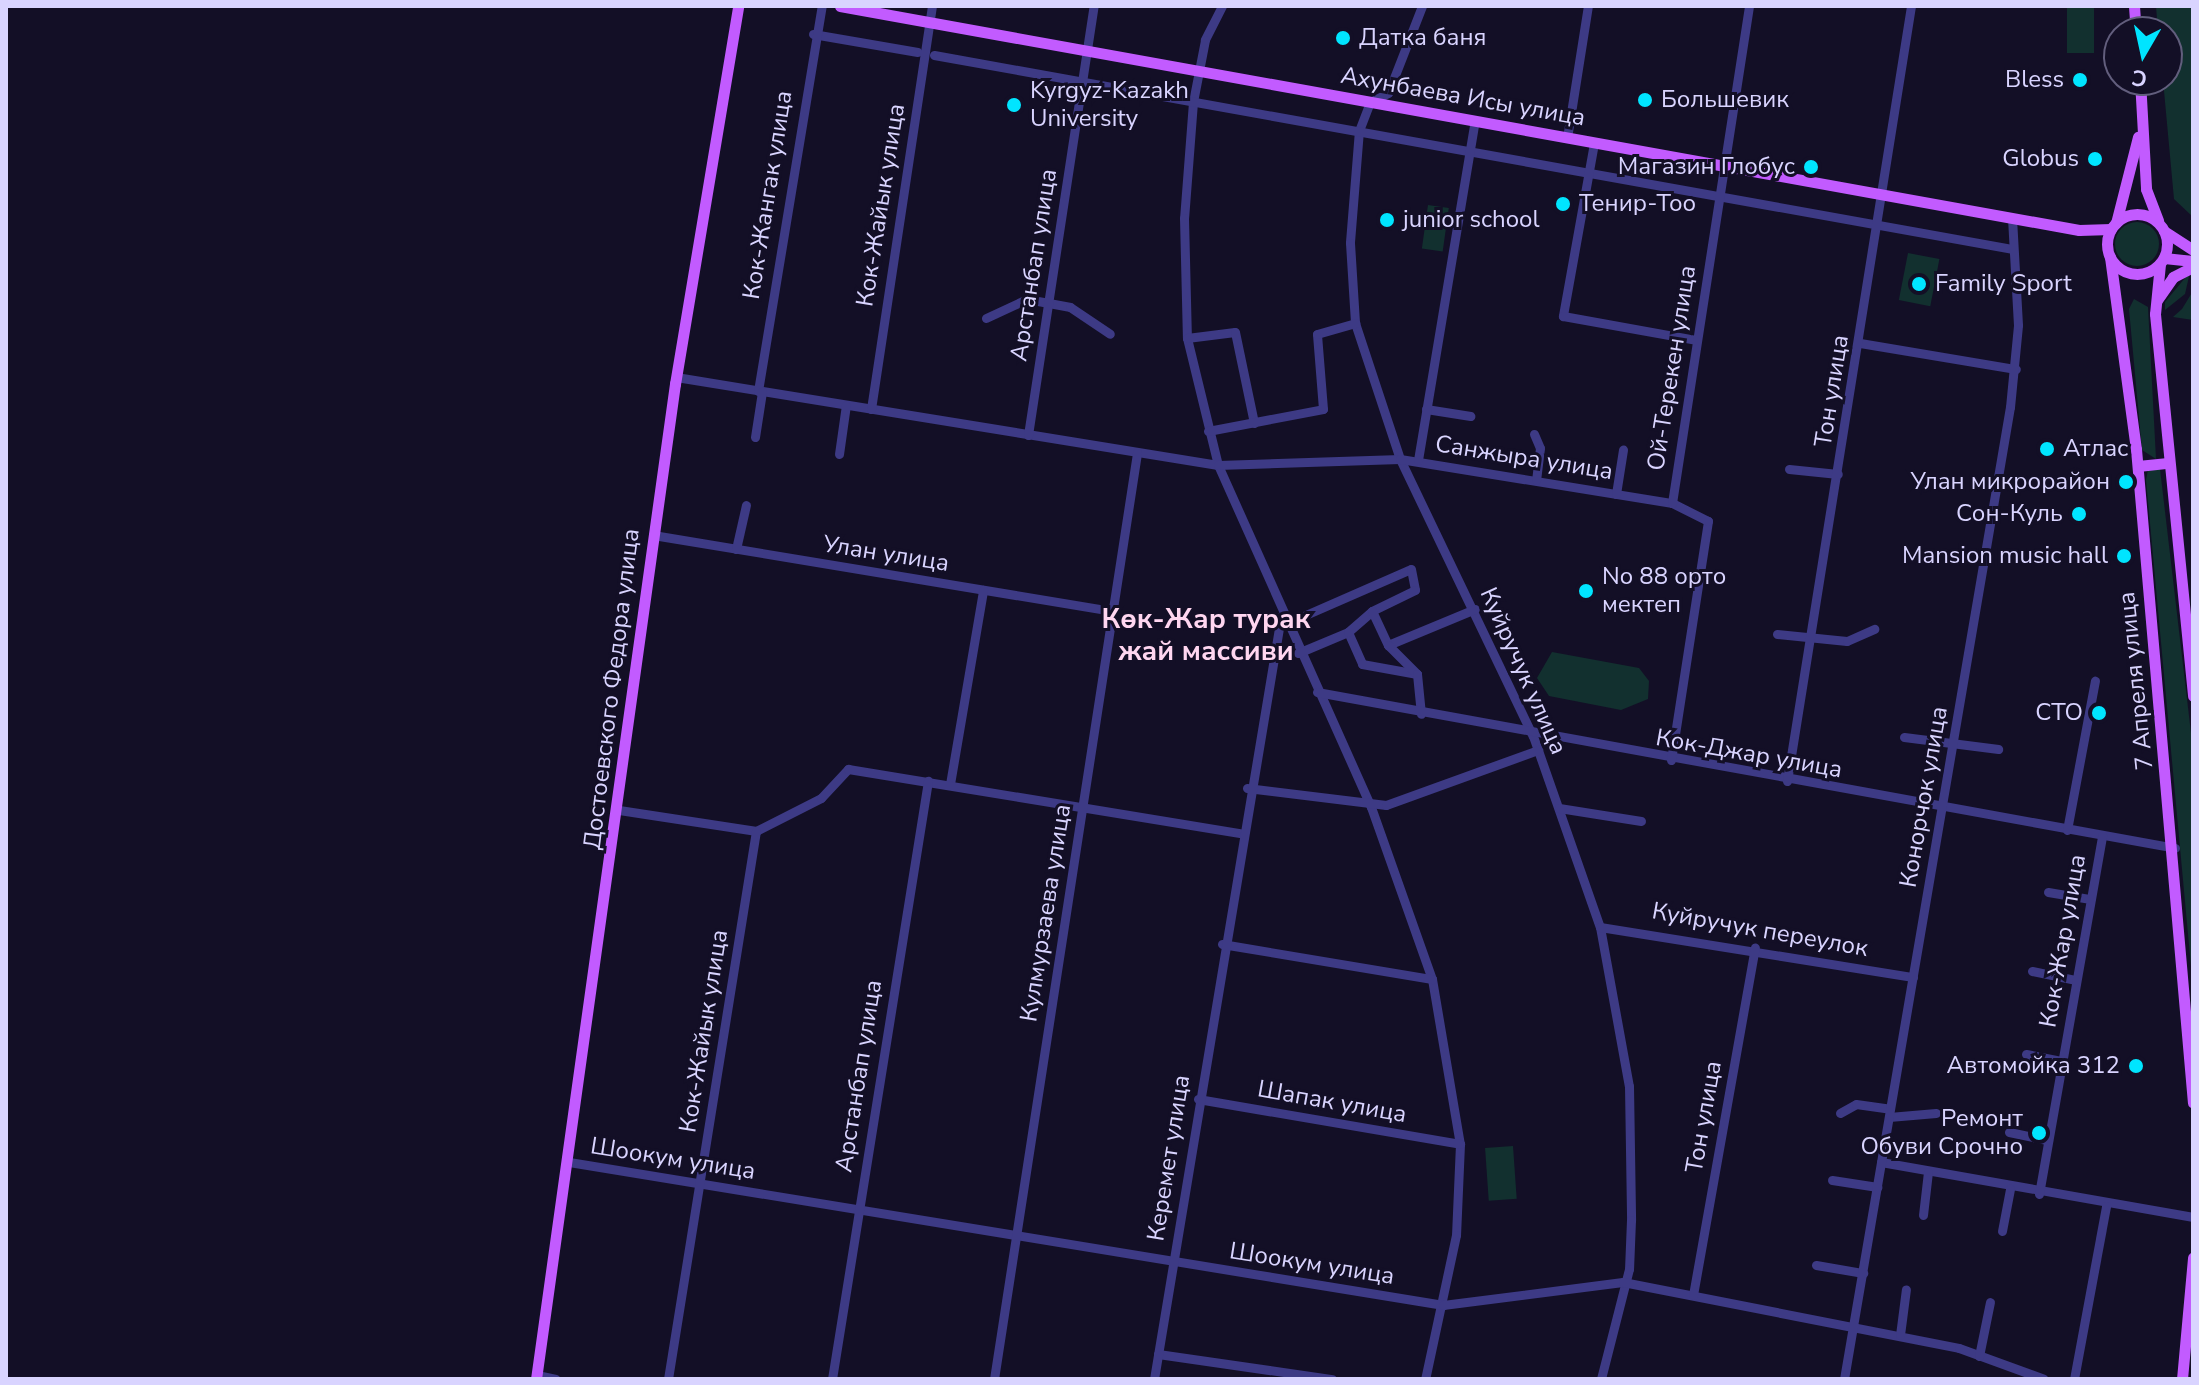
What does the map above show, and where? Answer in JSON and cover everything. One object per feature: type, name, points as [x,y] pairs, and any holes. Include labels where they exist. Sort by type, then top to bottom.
[{"type":"main road","name":"Достоевского Федора улица","points":[[537,1377],[619,810],[676,377],[738,6]]},
{"type":"main road","name":"Ахунбаева Исы улица","points":[[840,6],[2079,230],[2114,226]]},
{"type":"main road","points":[[2140,96],[2146,189],[2161,227],[2162,261],[2155,305],[2193,696]]},
{"type":"main road","points":[[2141,121],[2109,254],[2129,273],[2162,261],[2193,261]]},
{"type":"main road","points":[[2114,226],[2135,215],[2161,227],[2193,250]]},
{"type":"main road","name":"Ахунбаева Исы улица","points":[[2079,230],[2109,254]]},
{"type":"main road","name":"7 Апреля улица","points":[[2109,254],[2138,466],[2192,1038],[2193,1103]]},
{"type":"main road","points":[[2155,305],[2173,277],[2193,267]]},
{"type":"main road","points":[[2138,466],[2168,463]]},
{"type":"main road","points":[[2182,1379],[2193,1257]]},
{"type":"street","name":"Кок-Жангак улица","points":[[755,437],[813,34],[822,6]]},
{"type":"street","name":"Кок-Жайык улица","points":[[871,409],[932,6]]},
{"type":"street","name":"Арстанбап улица","points":[[1028,435],[1094,6]]},
{"type":"street","points":[[1222,6],[1197,72],[1193,102],[1184,218],[1187,338],[1218,465],[1283,620],[1371,807],[1432,979],[1460,1144],[1443,1305],[1425,1379]]},
{"type":"street","name":"Куйручук улица","points":[[1422,6],[1388,93],[1370,102],[1359,130],[1350,243],[1355,323],[1400,459],[1475,609],[1533,736],[1600,927],[1629,1086],[1631,1220],[1623,1282],[1601,1379]]},
{"type":"street","points":[[1567,138],[1588,6]]},
{"type":"street","name":"Ой-Терекен улица","points":[[1671,760],[1708,521],[1672,503],[1749,6]]},
{"type":"street","name":"Тон улица","points":[[1787,781],[1860,343],[1911,6]]},
{"type":"street","points":[[813,34],[917,52]]},
{"type":"street","points":[[934,55],[2012,249]]},
{"type":"street","name":"Санжыра улица","points":[[1418,460],[1475,121]]},
{"type":"street","points":[[1594,143],[1563,316],[1697,340]]},
{"type":"street","name":"Конорчок улица","points":[[1844,1379],[2016,369],[2012,218]]},
{"type":"street","points":[[986,318],[1016,300],[1048,303],[1070,307],[1110,334]]},
{"type":"street","points":[[1208,431],[1323,409],[1317,334],[1355,323]]},
{"type":"street","points":[[1187,338],[1235,332],[1254,423]]},
{"type":"street","points":[[1860,343],[2016,369]]},
{"type":"street","points":[[676,377],[1218,465]]},
{"type":"street","points":[[839,454],[846,405]]},
{"type":"street","points":[[1426,409],[1470,416]]},
{"type":"street","points":[[1534,434],[1540,448],[1536,480]]},
{"type":"street","points":[[1616,494],[1623,450]]},
{"type":"street","name":"Кулмурзаева улица","points":[[994,1379],[1137,453]]},
{"type":"street","name":"Санжыра улица","points":[[1218,465],[1418,460],[1672,503]]},
{"type":"street","points":[[1789,469],[1838,474]]},
{"type":"street","points":[[736,549],[746,505]]},
{"type":"street","name":"Улан улица","points":[[653,535],[1113,611]]},
{"type":"street","points":[[1283,620],[1411,569],[1415,590],[1372,611],[1348,632],[1298,653]]},
{"type":"street","points":[[950,784],[983,590]]},
{"type":"street","points":[[1388,645],[1475,609]]},
{"type":"street","points":[[1372,611],[1388,645],[1417,674],[1421,714]]},
{"type":"street","name":"Керемет улица","points":[[1154,1379],[1247,788],[1283,620]]},
{"type":"street","points":[[1777,634],[1847,641],[1874,629]]},
{"type":"street","points":[[1348,632],[1362,664],[1417,674]]},
{"type":"street","points":[[2067,830],[2095,681]]},
{"type":"street","name":"Кок-Джар улица","points":[[1317,692],[1533,736],[2175,848]]},
{"type":"street","points":[[1904,737],[1998,749]]},
{"type":"street","points":[[1247,788],[1371,807],[1538,750]]},
{"type":"street","points":[[619,810],[756,831],[821,798],[848,769],[1240,833]]},
{"type":"street","name":"Арстанбап улица","points":[[832,1379],[928,781]]},
{"type":"street","points":[[1559,808],[1641,821]]},
{"type":"street","name":"Кок-Жайык улица","points":[[668,1379],[756,831]]},
{"type":"street","name":"Кок-Жар улица","points":[[2039,1194],[2102,836]]},
{"type":"street","points":[[2048,892],[2090,899]]},
{"type":"street","name":"Куйручук переулок","points":[[1600,927],[1755,947],[1913,977]]},
{"type":"street","points":[[1222,944],[1432,979]]},
{"type":"street","name":"Тон улица","points":[[1693,1295],[1755,947]]},
{"type":"street","points":[[2032,971],[2076,980]]},
{"type":"street","points":[[2026,1054],[2062,1061]]},
{"type":"street","name":"Шапак улица","points":[[1198,1099],[1460,1144]]},
{"type":"street","points":[[1840,1113],[1856,1104],[1890,1113],[1936,1113]]},
{"type":"street","points":[[2009,1132],[2048,1140]]},
{"type":"street","name":"Шоокум улица","points":[[569,1162],[1443,1305],[1623,1282],[1900,1335],[1979,1356],[2044,1379]]},
{"type":"street","points":[[1881,1162],[2106,1206],[2193,1217]]},
{"type":"street","points":[[1923,1215],[1928,1172]]},
{"type":"street","points":[[1832,1180],[1877,1187]]},
{"type":"street","points":[[2002,1231],[2010,1189]]},
{"type":"street","points":[[2074,1379],[2106,1206]]},
{"type":"street","points":[[1816,1265],[1863,1273]]},
{"type":"street","points":[[1900,1335],[1906,1289]]},
{"type":"street","points":[[1979,1356],[1990,1302]]},
{"type":"street","points":[[1158,1354],[1332,1379]]},
{"type":"street","points":[[537,1377],[556,1379]]},
{"type":"green space","points":[[2067,6],[2094,6],[2094,53],[2067,53]]},
{"type":"green space","points":[[2156,6],[2193,6],[2193,217],[2174,199],[2164,96],[2183,96],[2183,16],[2157,16]]},
{"type":"green space","points":[[1428,205],[1449,208],[1443,251],[1422,249]]},
{"type":"green space","points":[[2137,222],[2153,228],[2159,244],[2153,260],[2137,266],[2121,260],[2115,244],[2121,228]]},
{"type":"green space","name":"Family Sport","points":[[1908,253],[1939,259],[1930,306],[1899,300]]},
{"type":"green space","points":[[2190,272],[2185,294],[2165,310],[2165,302]]},
{"type":"green space","points":[[2193,291],[2193,320],[2173,317],[2182,309]]},
{"type":"green space","points":[[2134,299],[2148,307],[2156,459],[2142,450],[2129,309]]},
{"type":"green space","points":[[2160,469],[2193,750],[2193,988],[2146,480],[2148,470]]},
{"type":"green space","points":[[1552,652],[1639,668],[1649,681],[1648,699],[1621,710],[1549,696],[1537,678]]},
{"type":"green space","points":[[1513,1146],[1517,1199],[1489,1201],[1485,1148]]},
{"type":"place","name":"Датка баня","points":[[1343,38]]},
{"type":"place","name":"Bless","points":[[2080,80]]},
{"type":"place","name":"Большевик","points":[[1645,100]]},
{"type":"place","name":"Kyrgyz-Kazakh University","points":[[1014,105]]},
{"type":"place","name":"Globus","points":[[2095,159]]},
{"type":"place","name":"Магазин Глобус","points":[[1811,167]]},
{"type":"place","name":"Тенир-Тоо","points":[[1563,204]]},
{"type":"place","name":"junior school","points":[[1387,220]]},
{"type":"place","name":"Family Sport","points":[[1919,284]]},
{"type":"place","name":"Атлас","points":[[2047,449]]},
{"type":"place","name":"Улан микрорайон","points":[[2126,482]]},
{"type":"place","name":"Сон-Куль","points":[[2079,514]]},
{"type":"place","name":"Mansion music hall","points":[[2124,556]]},
{"type":"place","name":"No 88 орто мектеп","points":[[1586,591]]},
{"type":"place","name":"СТО","points":[[2099,713]]},
{"type":"place","name":"Автомойка 312","points":[[2136,1066]]},
{"type":"place","name":"Ремонт Обуви Срочно","points":[[2039,1133]]},
{"type":"district","name":"Көк-Жар турак жай массиви","points":[[1206,635]]}]
